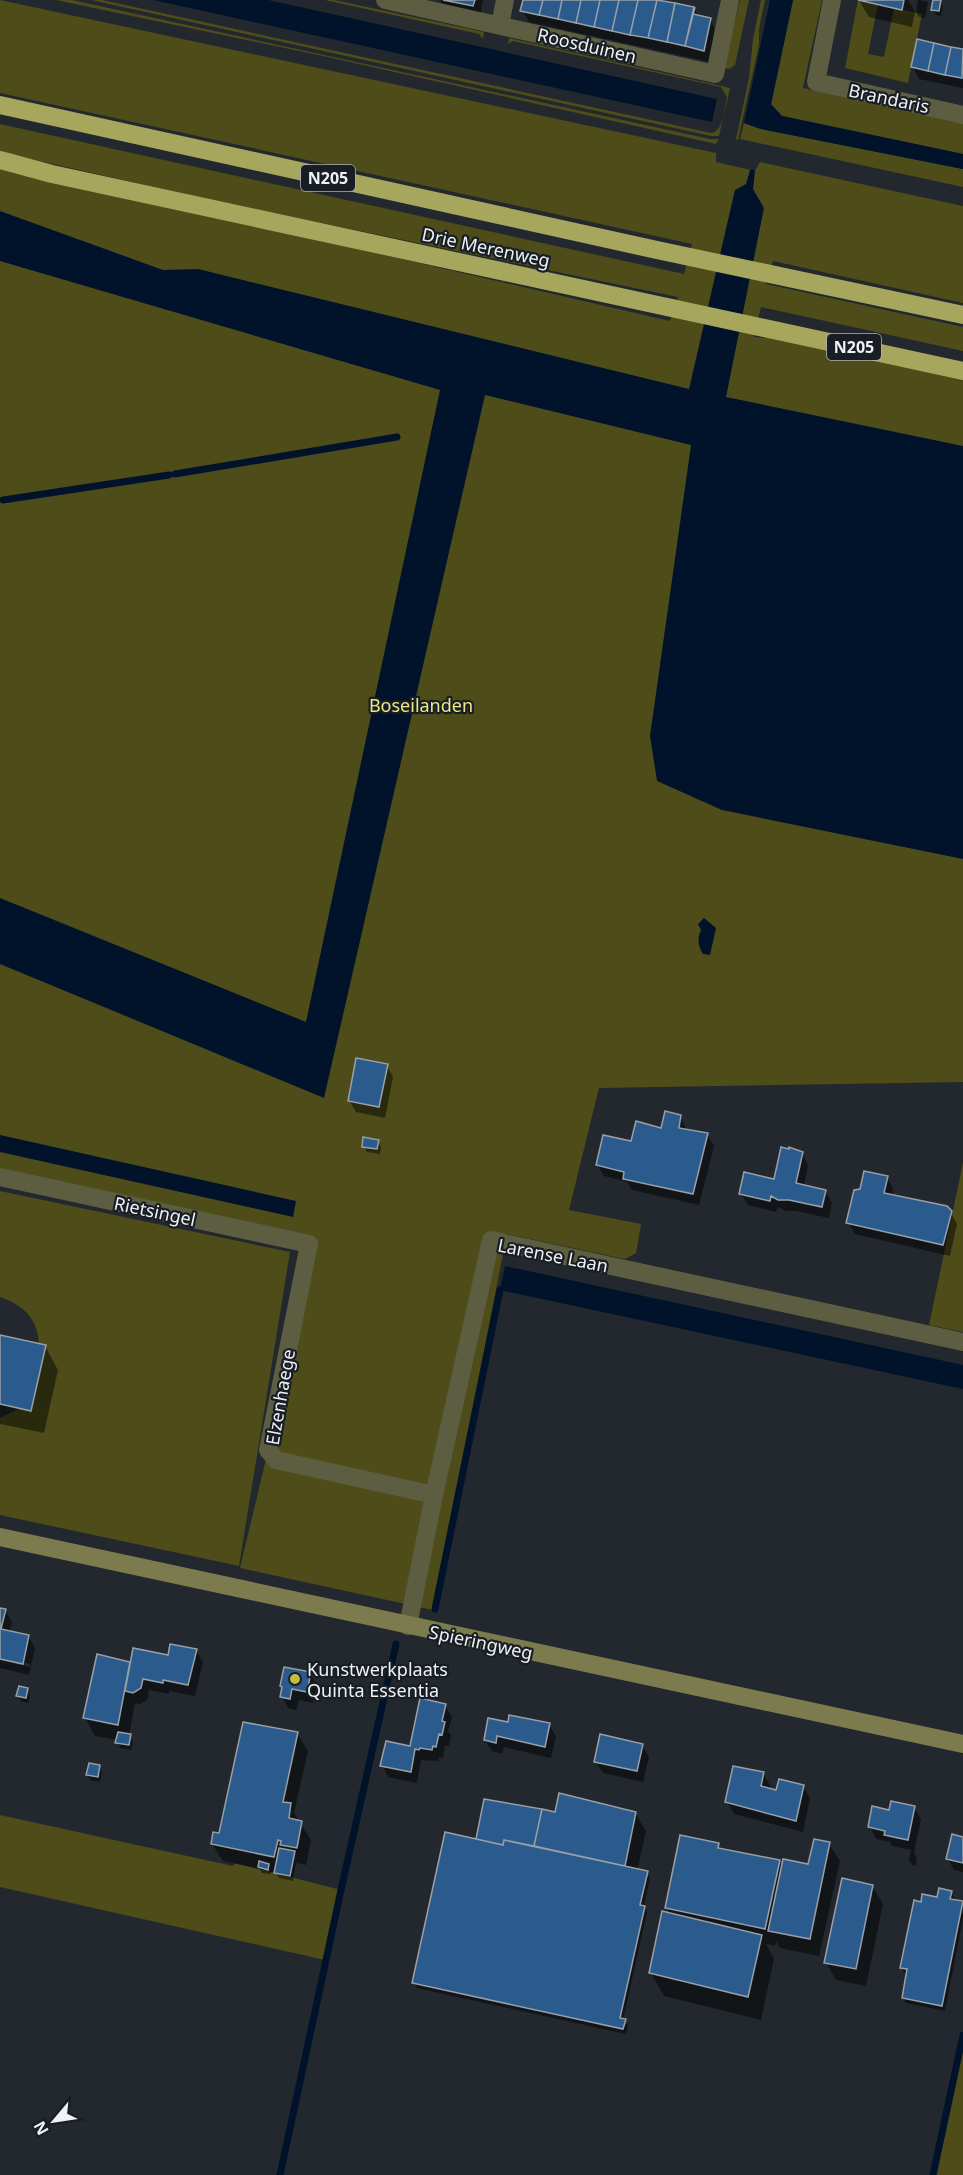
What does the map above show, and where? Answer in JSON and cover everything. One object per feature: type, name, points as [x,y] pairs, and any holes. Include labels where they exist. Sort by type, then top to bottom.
[{"type":"highway","name":"Drie Merenweg","points":[[0,105],[963,315]]},
{"type":"highway","name":"Drie Merenweg","points":[[0,160],[52,174],[963,370]]},
{"type":"street","name":"Roosduinen","points":[[385,0],[714,74],[730,0]]},
{"type":"street","points":[[500,25],[505,0]]},
{"type":"street","name":"Brandaris","points":[[832,0],[816,82],[963,115]]},
{"type":"street","name":"Rietsingel","points":[[0,1177],[309,1244]]},
{"type":"street","name":"Larense Laan","points":[[408,1626],[434,1495],[491,1240],[963,1342]]},
{"type":"street","name":"Elzenhaege","points":[[309,1244],[268,1450],[276,1460],[434,1495]]},
{"type":"street","name":"Spieringweg","points":[[0,1537],[963,1744]]},
{"type":"green space","name":"Boseilanden","points":[[0,0],[716,153],[716,162],[755,171],[760,162],[963,206],[963,303],[773,261],[766,284],[963,327],[963,351],[761,307],[754,337],[815,341],[963,372],[963,1082],[599,1088],[569,1210],[641,1224],[636,1253],[625,1259],[507,1234],[433,1610],[240,1568],[315,1254],[0,1181],[0,166],[670,321],[678,297],[216,201],[0,152],[0,124],[684,274],[692,244],[0,93]]},
{"type":"green space","points":[[56,0],[72,0],[710,139],[719,139],[716,144],[323,56]]},
{"type":"green space","points":[[91,0],[102,0],[711,133],[719,128],[724,113],[727,97],[721,87],[513,41],[508,44],[509,38],[730,88],[719,136],[711,136]]},
{"type":"green space","points":[[325,0],[484,32],[483,39],[479,34]]},
{"type":"green space","points":[[740,0],[749,0],[735,65],[729,69],[723,68]]},
{"type":"green space","points":[[761,0],[765,0],[759,29],[759,45],[738,140],[736,139],[749,78],[753,39]]},
{"type":"green space","points":[[793,0],[822,0],[803,88],[963,124],[963,154],[782,116],[771,105]]},
{"type":"green space","points":[[858,0],[878,4],[868,54],[884,57],[894,8],[922,14],[908,83],[845,68]]},
{"type":"green space","points":[[744,123],[761,129],[963,169],[963,187],[740,139]]},
{"type":"green space","points":[[963,1163],[963,1332],[929,1325]]},
{"type":"green space","points":[[0,1191],[290,1252],[239,1566],[0,1515],[0,1418],[31,1403],[37,1371],[39,1341],[36,1327],[29,1315],[17,1305],[0,1297]]},
{"type":"green space","points":[[0,1815],[233,1866],[235,1863],[341,1890],[325,1960],[0,1887]]},
{"type":"green space","points":[[963,2030],[963,2175],[931,2175]]},
{"type":"water","points":[[153,0],[268,0],[717,99],[712,122]]},
{"type":"water","points":[[770,0],[793,0],[771,104],[782,116],[963,154],[963,169],[761,129],[744,123]]},
{"type":"water","points":[[750,170],[755,171],[753,189],[764,208],[726,397],[963,446],[963,859],[722,810],[657,781],[650,736],[691,445],[485,395],[324,1098],[0,964],[0,898],[306,1022],[440,390],[0,261],[0,211],[163,270],[198,269],[689,389],[735,190],[746,184]]},
{"type":"water","points":[[704,918],[716,928],[710,955],[703,954],[699,942],[701,930],[698,924]]},
{"type":"water","points":[[0,1135],[296,1201],[293,1217],[0,1152]]},
{"type":"water","points":[[505,1266],[963,1365],[963,1389],[500,1290]]},
{"type":"building","points":[[443,0],[475,0],[473,6]]},
{"type":"building","points":[[523,0],[543,0],[539,15],[520,11]]},
{"type":"building","points":[[543,0],[562,0],[558,19],[539,15]]},
{"type":"building","points":[[562,0],[581,0],[576,23],[558,19]]},
{"type":"building","points":[[581,0],[600,0],[594,27],[576,23]]},
{"type":"building","points":[[600,0],[619,0],[612,31],[594,27]]},
{"type":"building","points":[[619,0],[638,0],[630,35],[612,31]]},
{"type":"building","points":[[638,0],[657,0],[648,38],[630,35]]},
{"type":"building","points":[[657,0],[675,3],[667,42],[648,38]]},
{"type":"building","points":[[858,0],[904,0],[902,10]]},
{"type":"building","points":[[933,0],[941,0],[939,11],[931,10]]},
{"type":"building","points":[[675,3],[694,7],[685,46],[667,42]]},
{"type":"building","points":[[693,14],[711,18],[704,51],[685,46]]},
{"type":"building","points":[[917,39],[934,43],[928,71],[911,67]]},
{"type":"building","points":[[934,43],[951,47],[945,75],[928,71]]},
{"type":"building","points":[[951,47],[963,49],[962,78],[945,75]]},
{"type":"building","points":[[356,1058],[388,1064],[379,1107],[348,1101]]},
{"type":"building","points":[[665,1111],[681,1115],[679,1128],[708,1133],[693,1194],[623,1179],[624,1172],[596,1165],[603,1135],[631,1141],[636,1121],[661,1128]]},
{"type":"building","points":[[363,1137],[379,1140],[377,1149],[362,1147]]},
{"type":"building","points":[[781,1147],[803,1152],[796,1183],[826,1190],[822,1207],[778,1200],[771,1196],[770,1201],[739,1194],[744,1172],[774,1179]]},
{"type":"building","points":[[864,1171],[888,1176],[884,1193],[947,1206],[952,1211],[943,1245],[846,1223],[854,1190],[860,1189]]},
{"type":"building","points":[[0,1335],[46,1345],[31,1411],[0,1404]]},
{"type":"building","points":[[0,1608],[6,1609],[1,1629],[29,1635],[23,1664],[0,1659]]},
{"type":"building","points":[[170,1644],[197,1649],[188,1685],[143,1679],[141,1688],[133,1693],[125,1691],[133,1648],[168,1655]]},
{"type":"building","points":[[97,1654],[130,1662],[118,1725],[83,1718]]},
{"type":"building","name":"Kunstwerkplaats Quinta Essentia","points":[[284,1667],[311,1672],[307,1692],[292,1689],[290,1699],[280,1697]]},
{"type":"building","points":[[19,1686],[28,1688],[26,1698],[16,1696]]},
{"type":"building","points":[[420,1698],[446,1704],[442,1735],[439,1734],[436,1747],[433,1746],[432,1750],[415,1749],[411,1772],[380,1766],[386,1741],[410,1746]]},
{"type":"building","points":[[509,1715],[550,1723],[545,1747],[497,1736],[496,1743],[484,1740],[488,1718],[508,1722]]},
{"type":"building","points":[[243,1722],[298,1732],[283,1802],[291,1803],[289,1818],[302,1821],[297,1848],[280,1845],[281,1841],[278,1840],[274,1857],[211,1844],[213,1832],[219,1833]]},
{"type":"building","points":[[118,1732],[131,1734],[129,1745],[115,1743]]},
{"type":"building","points":[[600,1734],[643,1744],[637,1771],[594,1762]]},
{"type":"building","points":[[89,1763],[100,1765],[98,1777],[86,1775]]},
{"type":"building","points":[[733,1766],[764,1772],[761,1786],[776,1790],[779,1779],[804,1785],[796,1821],[725,1802]]},
{"type":"building","points":[[559,1793],[636,1812],[625,1866],[534,1846],[542,1809],[555,1812]]},
{"type":"building","points":[[484,1799],[542,1809],[534,1846],[504,1840],[503,1845],[476,1839]]},
{"type":"building","points":[[891,1801],[915,1806],[908,1840],[884,1835],[885,1831],[868,1827],[872,1806],[889,1810]]},
{"type":"building","points":[[445,1832],[503,1845],[504,1840],[648,1871],[640,1905],[645,1906],[620,2018],[626,2019],[623,2029],[412,1983]]},
{"type":"building","points":[[952,1834],[963,1837],[963,1863],[946,1859]]},
{"type":"building","points":[[680,1835],[719,1843],[718,1848],[780,1860],[765,1929],[665,1908]]},
{"type":"building","points":[[814,1839],[830,1842],[810,1939],[768,1931],[783,1859],[808,1864]]},
{"type":"building","points":[[279,1848],[295,1851],[290,1876],[274,1873]]},
{"type":"building","points":[[259,1861],[269,1864],[268,1870],[258,1867]]},
{"type":"building","points":[[842,1878],[873,1885],[856,1969],[824,1963]]},
{"type":"building","points":[[939,1888],[952,1891],[950,1899],[963,1901],[942,2006],[902,1998],[907,1969],[900,1968],[914,1900],[921,1902],[922,1894],[937,1897]]},
{"type":"building","points":[[662,1911],[762,1935],[748,1997],[649,1973]]},
{"type":"waterway","points":[[175,474],[397,437]]},
{"type":"waterway","points":[[3,500],[169,475]]},
{"type":"waterway","points":[[435,1609],[500,1290]]},
{"type":"waterway","points":[[280,2175],[396,1644]]},
{"type":"waterway","points":[[933,2175],[963,2035]]},
{"type":"place","name":"Kunstwerkplaats Quinta Essentia","points":[[295,1679]]}]
